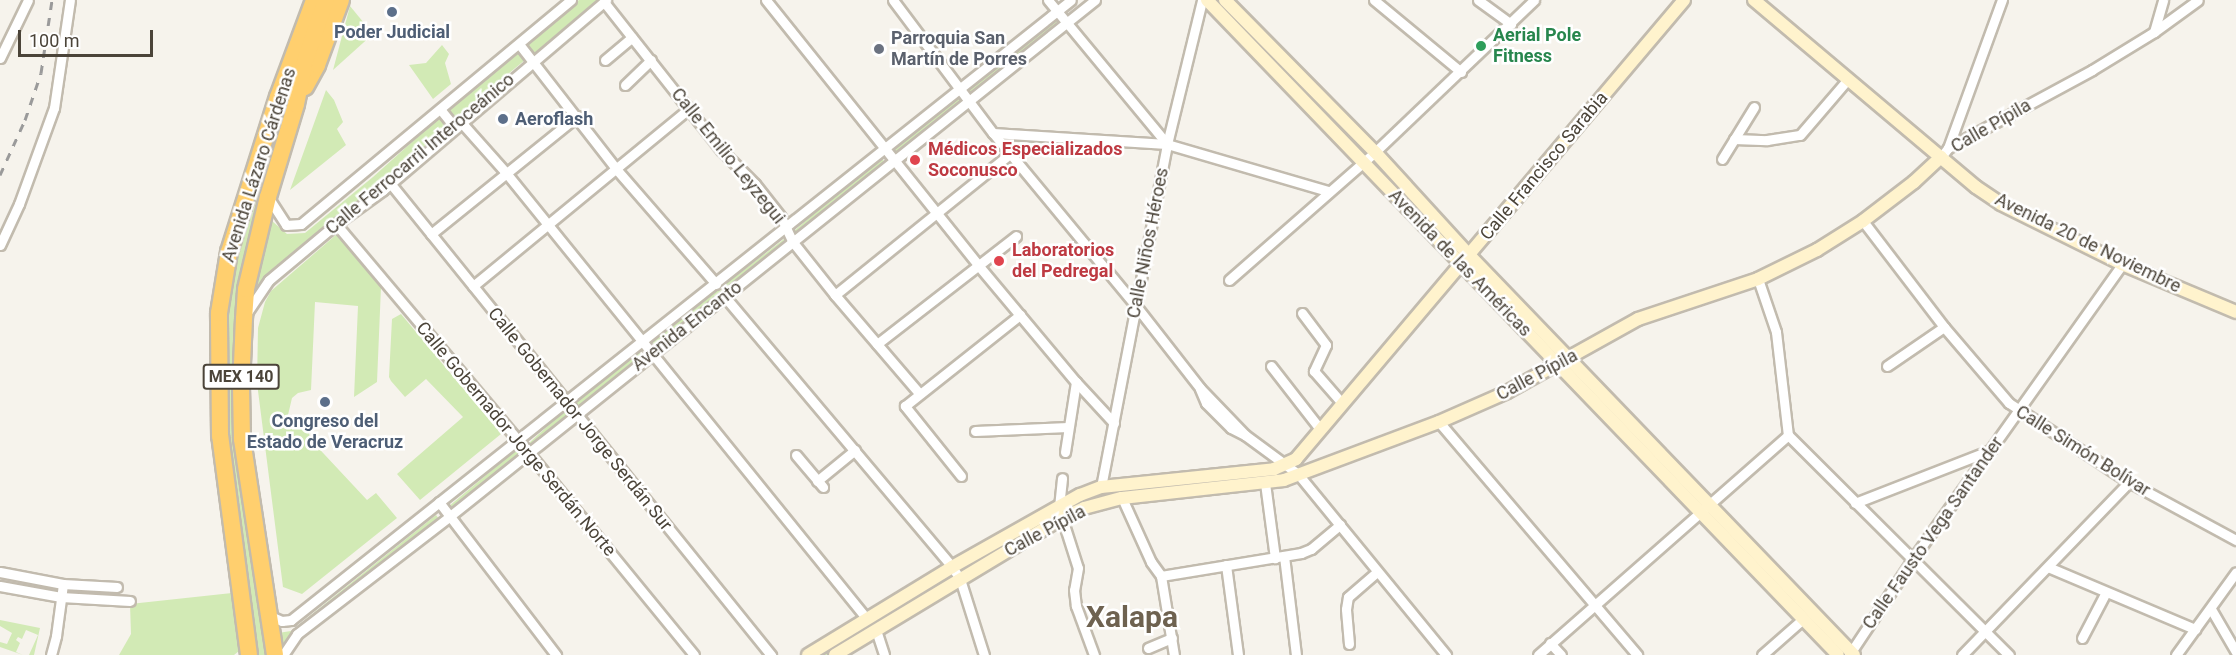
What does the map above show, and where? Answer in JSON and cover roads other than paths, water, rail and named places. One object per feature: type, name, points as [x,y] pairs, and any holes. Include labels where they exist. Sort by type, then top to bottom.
[{"type":"highway","name":"MEX 140","points":[[278,97],[284,52],[303,0]]},
{"type":"highway","name":"Avenida Lázaro Cárdenas","points":[[249,655],[220,436],[219,313],[229,252],[278,97],[314,0]]},
{"type":"highway","name":"Avenida Lázaro Cárdenas","points":[[275,655],[242,439],[240,387],[246,289],[268,197],[296,104],[305,61],[326,0]]},
{"type":"highway","name":"MEX 140","points":[[296,104],[317,65],[341,0]]},
{"type":"main road","name":"Avenida de las Américas","points":[[1207,0],[1362,161],[1568,358],[1803,619],[1848,654]]},
{"type":"main road","name":"Avenida de las Américas","points":[[1225,0],[1375,152],[1556,365],[1705,508],[1848,654]]},
{"type":"main road","name":"Calle Francisco Sarabia","points":[[1285,465],[1296,459],[1341,402],[1465,260],[1684,0]]},
{"type":"main road","name":"Avenida 20 de Noviembre","points":[[1757,1],[1848,79],[1944,153],[1976,188],[2001,204],[2122,264],[2236,310]]},
{"type":"main road","name":"Calle Pípila","points":[[808,655],[952,567],[1060,512],[1122,498],[1264,483],[1298,474],[1439,422],[1507,392],[1638,319],[1758,279],[1817,250],[1863,221],[1914,182],[1944,153]]},
{"type":"main road","name":"Calle Pípila","points":[[835,655],[960,579],[1101,487],[1274,469],[1285,465]]},
{"type":"street","points":[[0,58],[28,0]]},
{"type":"street","points":[[0,245],[19,204],[54,108],[70,0]]},
{"type":"street","name":"Calle Ferrocarril Interoceánico","points":[[268,197],[286,225],[301,224],[571,0]]},
{"type":"street","points":[[766,0],[978,266],[1076,382],[1114,423]]},
{"type":"street","points":[[892,0],[918,30],[968,102],[1136,306],[1200,388],[1245,435],[1298,474],[1446,655]]},
{"type":"street","points":[[900,0],[916,22],[918,30]]},
{"type":"street","points":[[1048,0],[1167,144]]},
{"type":"street","name":"Avenida Encanto","points":[[270,616],[282,621],[291,620],[564,401],[786,229],[958,88],[1071,0]]},
{"type":"street","name":"Avenida Encanto","points":[[283,655],[297,634],[450,516],[1095,0]]},
{"type":"street","name":"Calle Niños Héroes","points":[[1101,487],[1167,144],[1202,0]]},
{"type":"street","points":[[1374,0],[1461,72]]},
{"type":"street","points":[[1478,0],[1511,24]]},
{"type":"street","points":[[1228,280],[1328,190],[1375,152],[1534,0]]},
{"type":"street","points":[[1944,153],[2002,0]]},
{"type":"street","points":[[2154,32],[2163,0]]},
{"type":"street","name":"Calle Pípila","points":[[1944,153],[2092,70],[2154,32],[2198,0]]},
{"type":"street","name":"Calle Ferrocarril Interoceánico","points":[[244,319],[269,280],[390,183],[532,60],[605,1]]},
{"type":"street","name":"Calle Emilio Leyzegui","points":[[605,1],[721,150],[755,184],[781,217],[792,241],[877,344],[916,397]]},
{"type":"street","points":[[605,60],[632,37]]},
{"type":"street","points":[[519,44],[617,170],[716,284]]},
{"type":"street","points":[[625,85],[651,60]]},
{"type":"street","points":[[1734,139],[1767,140],[1800,135],[1848,79]]},
{"type":"street","points":[[1722,159],[1754,107]]},
{"type":"street","points":[[473,286],[548,227],[690,108]]},
{"type":"street","points":[[440,109],[507,174],[867,619]]},
{"type":"street","points":[[431,234],[577,116]]},
{"type":"street","points":[[993,133],[1167,144],[1328,190]]},
{"type":"street","points":[[835,295],[1011,153]]},
{"type":"street","name":"Calle Gobernador Jorge Serdán Sur","points":[[390,183],[771,655]]},
{"type":"street","name":"Calle Simón Bolívar","points":[[1863,221],[1944,327],[2018,411],[2129,482],[2236,540]]},
{"type":"street","name":"Calle Gobernador Jorge Serdán Norte","points":[[336,224],[528,452],[694,655]]},
{"type":"street","points":[[877,344],[1016,236]]},
{"type":"street","name":"Calle Fausto Vega Santander","points":[[1848,654],[2122,264]]},
{"type":"street","points":[[1758,279],[1776,332],[1786,437],[2009,655]]},
{"type":"street","points":[[724,297],[952,567],[960,579],[984,655]]},
{"type":"street","points":[[1302,313],[1326,345],[1314,371],[1341,402]]},
{"type":"street","points":[[961,476],[905,406],[1020,315]]},
{"type":"street","points":[[1887,366],[1944,327]]},
{"type":"street","points":[[1271,366],[1320,429]]},
{"type":"street","points":[[1065,452],[1076,382]]},
{"type":"street","points":[[1439,422],[1634,654]]},
{"type":"street","points":[[975,431],[1068,427]]},
{"type":"street","points":[[1538,655],[1786,437]]},
{"type":"street","points":[[796,455],[820,484],[855,450]]},
{"type":"street","points":[[1855,503],[1991,450]]},
{"type":"street","points":[[1062,478],[1060,512],[1078,568],[1074,590],[1076,606],[1094,655]]},
{"type":"street","points":[[1962,655],[2129,482]]},
{"type":"street","points":[[1264,483],[1280,557],[1296,655]]},
{"type":"street","points":[[1122,498],[1151,562],[1161,576],[1174,655]]},
{"type":"street","points":[[439,502],[556,655]]},
{"type":"street","points":[[1161,576],[1280,557],[1311,549],[1340,525]]},
{"type":"street","points":[[1226,565],[1238,655]]},
{"type":"street","points":[[2048,567],[2195,629]]},
{"type":"street","points":[[0,572],[63,584],[117,587]]},
{"type":"street","points":[[1349,644],[1346,609],[1348,597],[1377,572]]},
{"type":"street","points":[[2176,655],[2236,572]]},
{"type":"street","points":[[51,655],[63,584]]},
{"type":"street","points":[[0,586],[61,597],[130,601]]},
{"type":"street","points":[[2082,638],[2106,592]]},
{"type":"street","points":[[2211,609],[2236,652]]},
{"type":"street","points":[[1762,655],[1803,619]]},
{"type":"street","points":[[876,630],[884,655]]},
{"type":"street","points":[[1148,648],[1172,638]]},
{"type":"street","points":[[1550,643],[1561,655]]},
{"type":"railway","points":[[0,175],[25,120],[41,73],[52,0]]},
{"type":"place","name":"Poder Judicial","points":[[392,12]]},
{"type":"place","name":"Aerial Pole Fitness","points":[[1481,46]]},
{"type":"place","name":"Parroquia San Martín de Porres","points":[[879,49]]},
{"type":"place","name":"Aeroflash","points":[[503,119]]},
{"type":"place","name":"Médicos Especializados Soconusco","points":[[915,160]]},
{"type":"place","name":"Laboratorios del Pedregal","points":[[999,261]]},
{"type":"place","name":"Congreso del Estado de Veracruz","points":[[325,402]]},
{"type":"district","name":"Xalapa","points":[[1132,617]]}]
